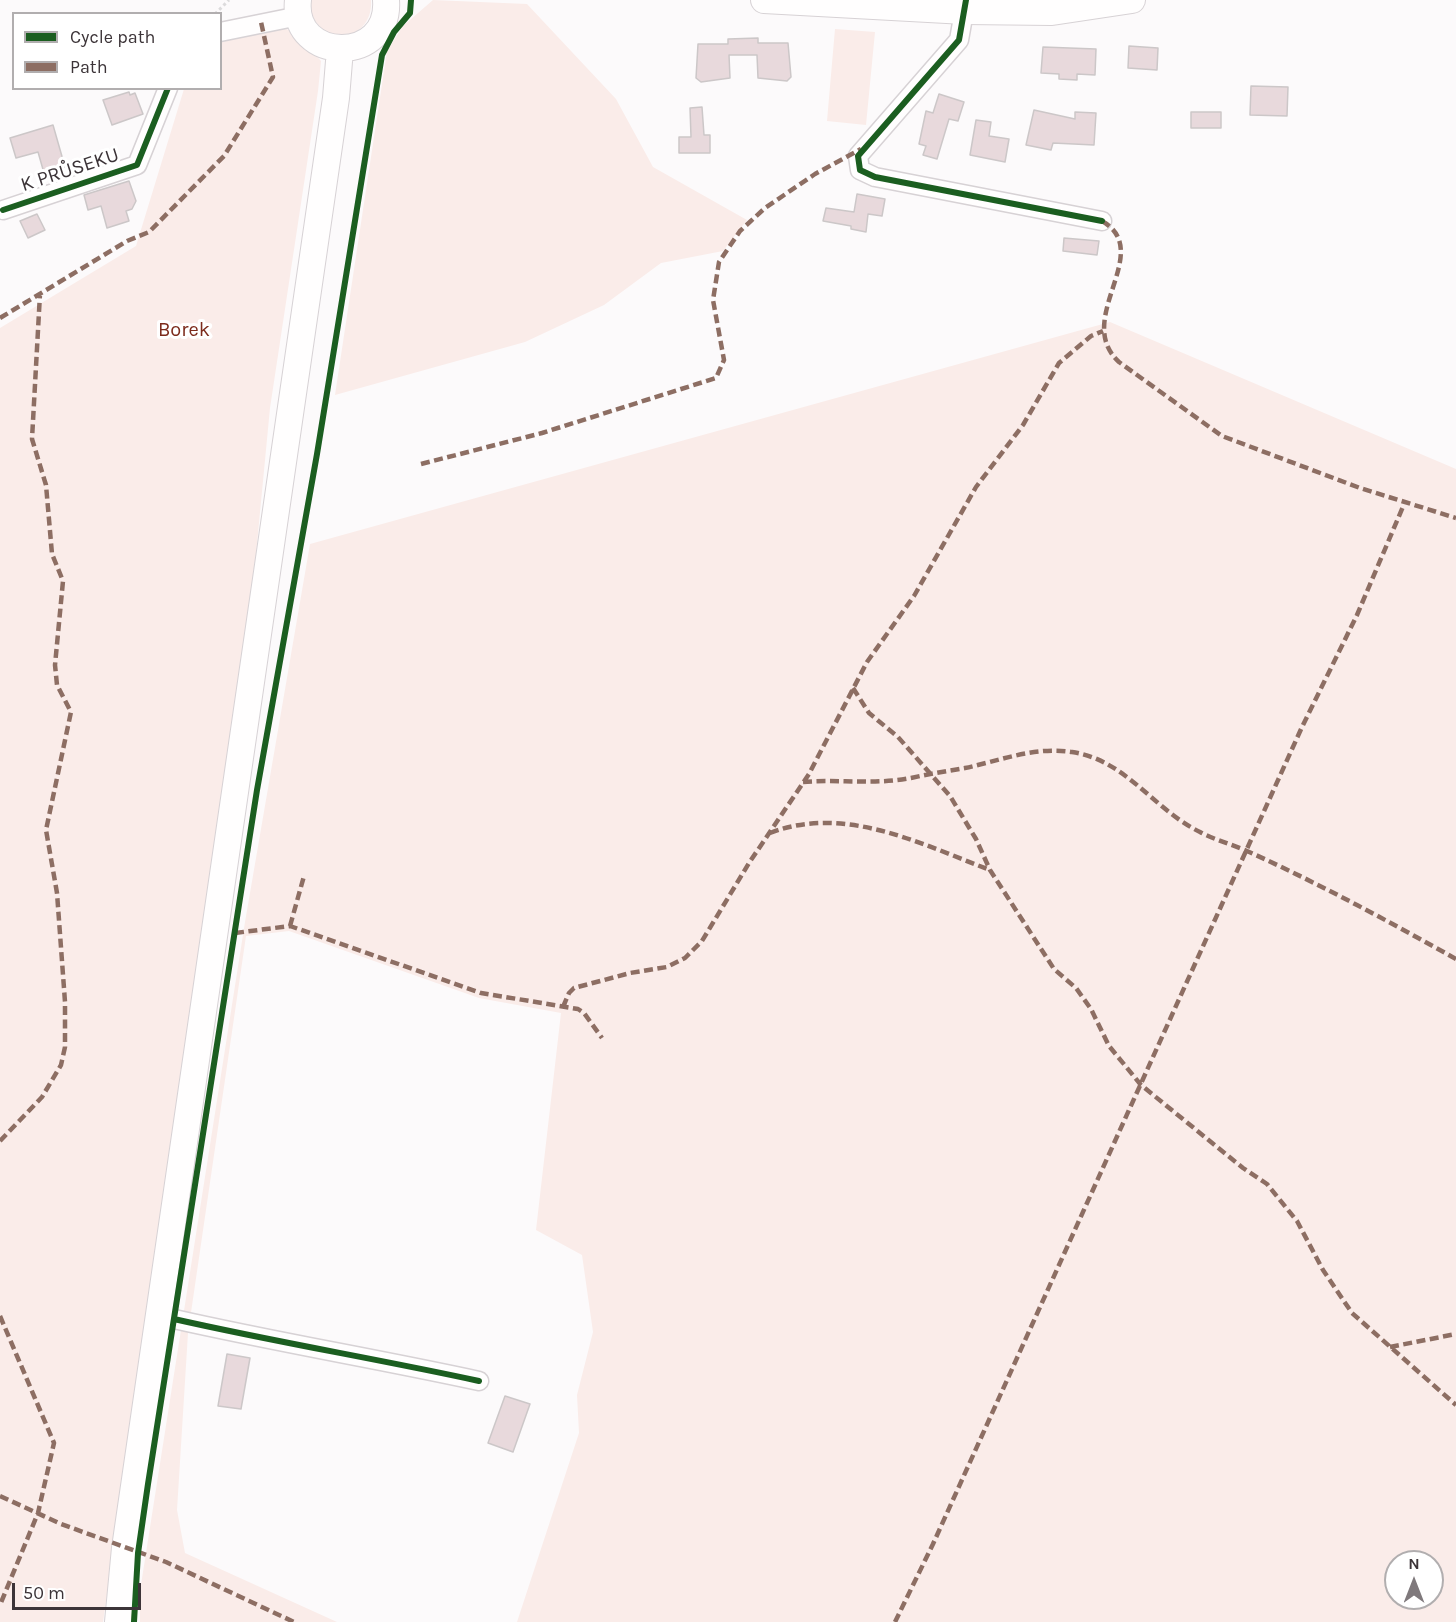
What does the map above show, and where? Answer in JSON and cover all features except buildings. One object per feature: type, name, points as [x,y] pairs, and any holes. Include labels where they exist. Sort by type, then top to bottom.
[{"type":"main road","points":[[298,8],[302,25],[314,39],[340,49],[360,45],[376,34],[385,16],[386,0]]},
{"type":"main road","points":[[764,0],[966,5],[1052,12],[1132,0]]},
{"type":"main road","points":[[118,1622],[125,1548],[336,98],[340,49]]},
{"type":"street","points":[[966,5],[959,40],[864,148],[858,156],[860,170],[875,177],[1102,221]]},
{"type":"street","points":[[222,31],[298,8]]},
{"type":"street","name":"K PRŮSEKU","points":[[3,210],[137,165],[167,90]]},
{"type":"street","points":[[174,1319],[265,1341],[390,1362],[479,1381]]},
{"type":"path","points":[[217,12],[229,0]]},
{"type":"green space","points":[[310,0],[371,0],[369,15],[363,26],[353,33],[342,36],[330,34],[320,27],[313,16]]},
{"type":"green space","points":[[433,0],[527,4],[616,99],[653,167],[747,220],[723,251],[661,263],[604,305],[525,342],[335,395],[387,51],[403,26]]},
{"type":"green space","name":"Borek","points":[[281,28],[294,31],[321,61],[270,408],[256,554],[103,1622],[0,1622],[0,328],[136,246],[184,90],[222,90],[222,42]]},
{"type":"green space","points":[[835,29],[875,32],[866,125],[827,121]]},
{"type":"green space","points":[[1110,322],[1456,469],[1456,1622],[517,1622],[579,1433],[577,1395],[593,1332],[582,1255],[536,1230],[561,1013],[479,998],[289,931],[246,936],[188,1333],[177,1510],[185,1553],[337,1622],[140,1622],[140,1591],[245,922],[310,544]]},
{"type":"marked path","points":[[0,318],[127,241],[149,232],[224,156],[273,77],[261,22]]},
{"type":"marked path","points":[[421,464],[542,433],[716,378],[724,360],[713,300],[719,262],[740,231],[765,208],[815,174],[861,149]]},
{"type":"marked path","points":[[1102,221],[1116,234],[1121,250],[1119,268],[1107,307],[1104,326],[1107,345],[1119,362],[1222,436],[1360,488],[1456,518]]},
{"type":"marked path","points":[[0,1141],[42,1097],[61,1065],[65,1047],[65,1002],[57,893],[46,830],[71,712],[57,685],[55,665],[63,581],[52,554],[46,485],[32,439],[40,294]]},
{"type":"marked path","points":[[563,1007],[569,993],[574,988],[630,973],[667,967],[685,958],[702,941],[749,863],[809,774],[867,662],[914,596],[976,487],[1023,425],[1059,363],[1091,336],[1103,331]]},
{"type":"marked path","points":[[895,1622],[933,1544],[1302,727],[1357,615],[1405,502]]},
{"type":"marked path","points":[[853,688],[869,713],[898,737],[950,796],[976,839],[990,870],[1054,969],[1076,988],[1091,1009],[1109,1046],[1141,1085],[1243,1168],[1267,1184],[1297,1221],[1323,1270],[1352,1313],[1456,1405]]},
{"type":"marked path","points":[[803,782],[898,780],[1044,751],[1072,752],[1091,757],[1124,775],[1168,811],[1200,832],[1300,876],[1456,959]]},
{"type":"marked path","points":[[770,833],[798,825],[826,823],[854,825],[910,839],[990,870]]},
{"type":"marked path","points":[[290,926],[304,876]]},
{"type":"marked path","points":[[235,933],[290,926],[481,993],[578,1009],[584,1013],[602,1038]]},
{"type":"marked path","points":[[0,1316],[54,1443],[38,1513],[0,1605]]},
{"type":"marked path","points":[[1390,1347],[1456,1334]]},
{"type":"marked path","points":[[0,1496],[61,1524],[166,1562],[294,1622]]},
{"type":"cycle path","points":[[134,1622],[138,1553],[148,1484],[257,790],[317,454],[382,55],[394,32],[410,13],[411,0]]},
{"type":"cycle path","points":[[966,0],[959,40],[858,156],[860,170],[875,177],[1102,221]]},
{"type":"cycle path","points":[[3,210],[137,165],[167,90]]},
{"type":"cycle path","points":[[174,1319],[479,1381]]}]
